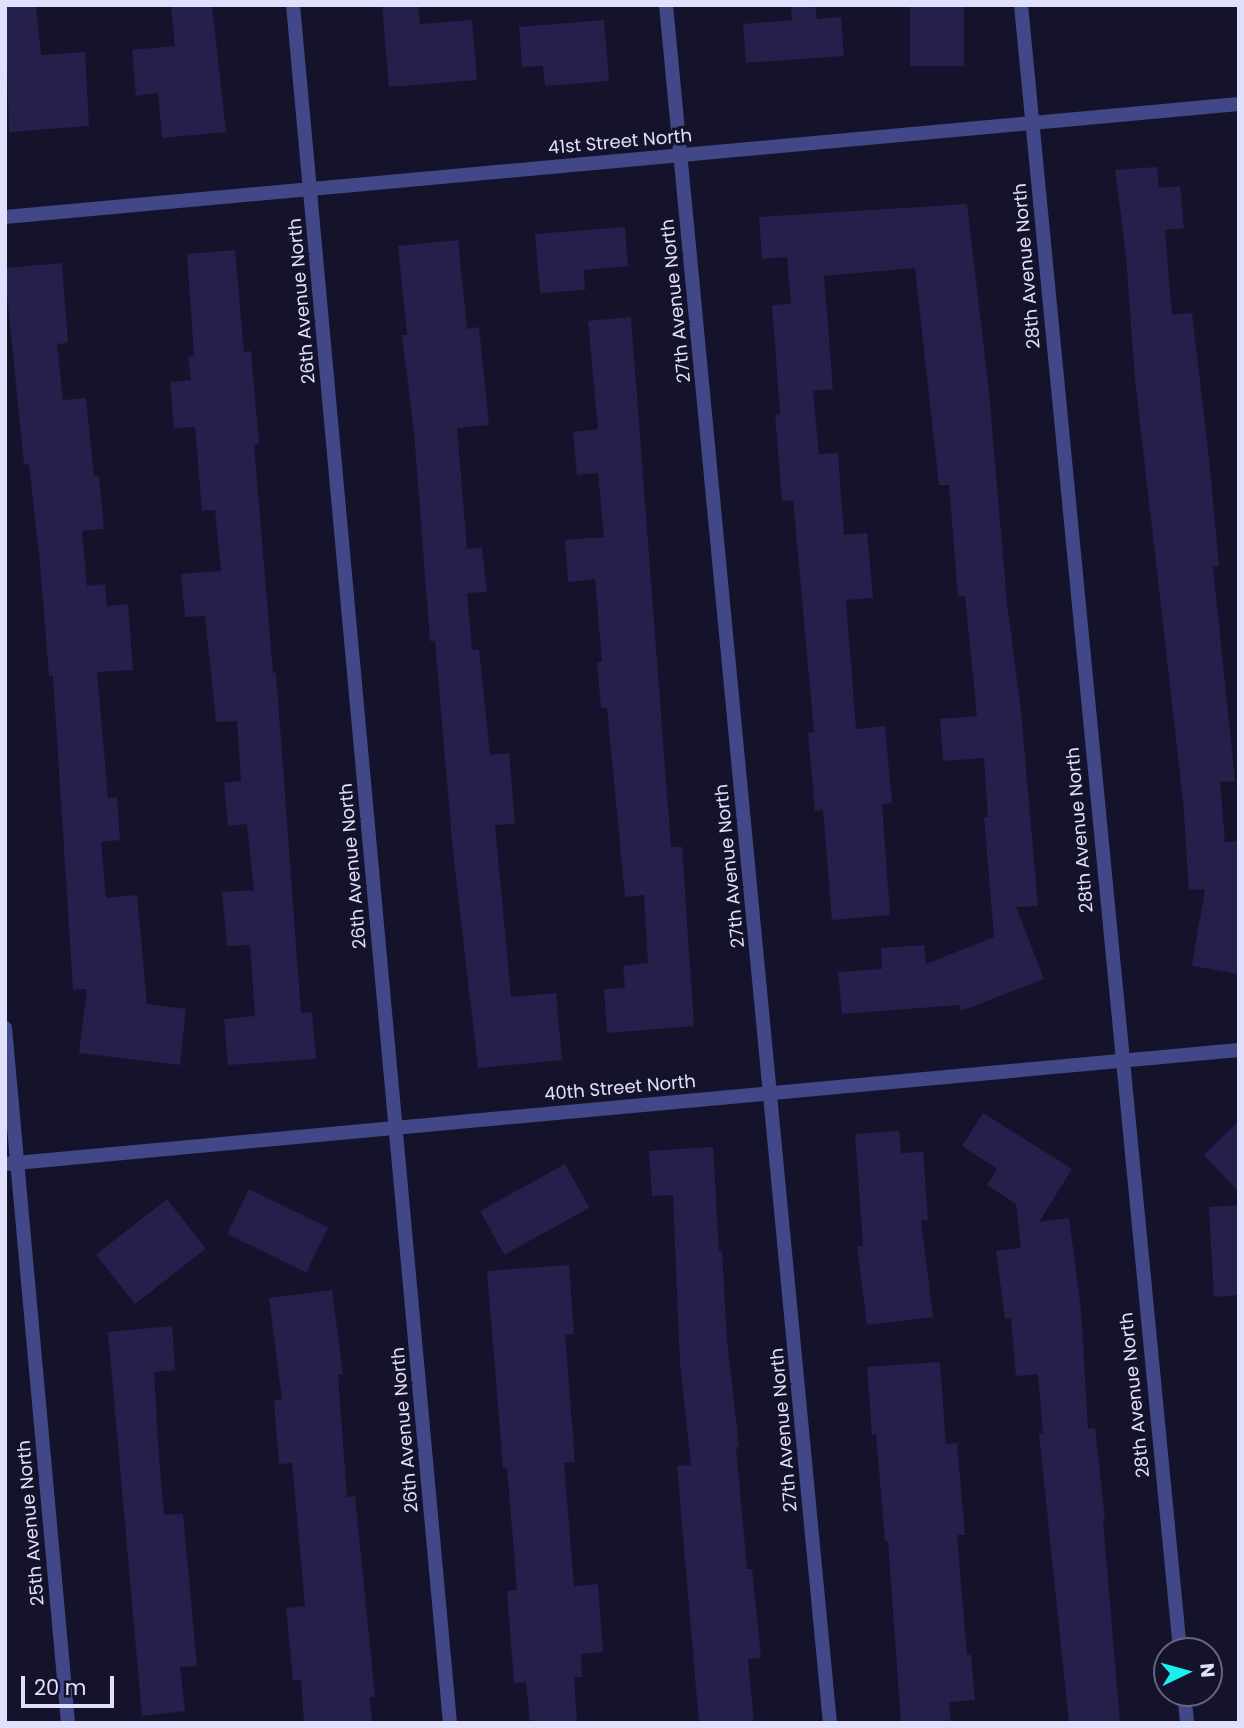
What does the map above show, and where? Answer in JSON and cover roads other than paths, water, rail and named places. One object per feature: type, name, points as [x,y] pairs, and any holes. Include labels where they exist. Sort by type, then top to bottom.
[{"type":"street","name":"26th Avenue North","points":[[293,5],[450,1723]]},
{"type":"street","name":"27th Avenue North","points":[[666,5],[772,1093],[830,1723]]},
{"type":"street","name":"28th Avenue North","points":[[1021,5],[1120,1060],[1179,1637]]},
{"type":"street","name":"41st Street North","points":[[5,217],[1239,104]]},
{"type":"street","name":"25th Avenue North","points":[[5,1028],[11,1164],[68,1723]]},
{"type":"street","name":"40th Street North","points":[[11,1164],[1239,1050]]}]
